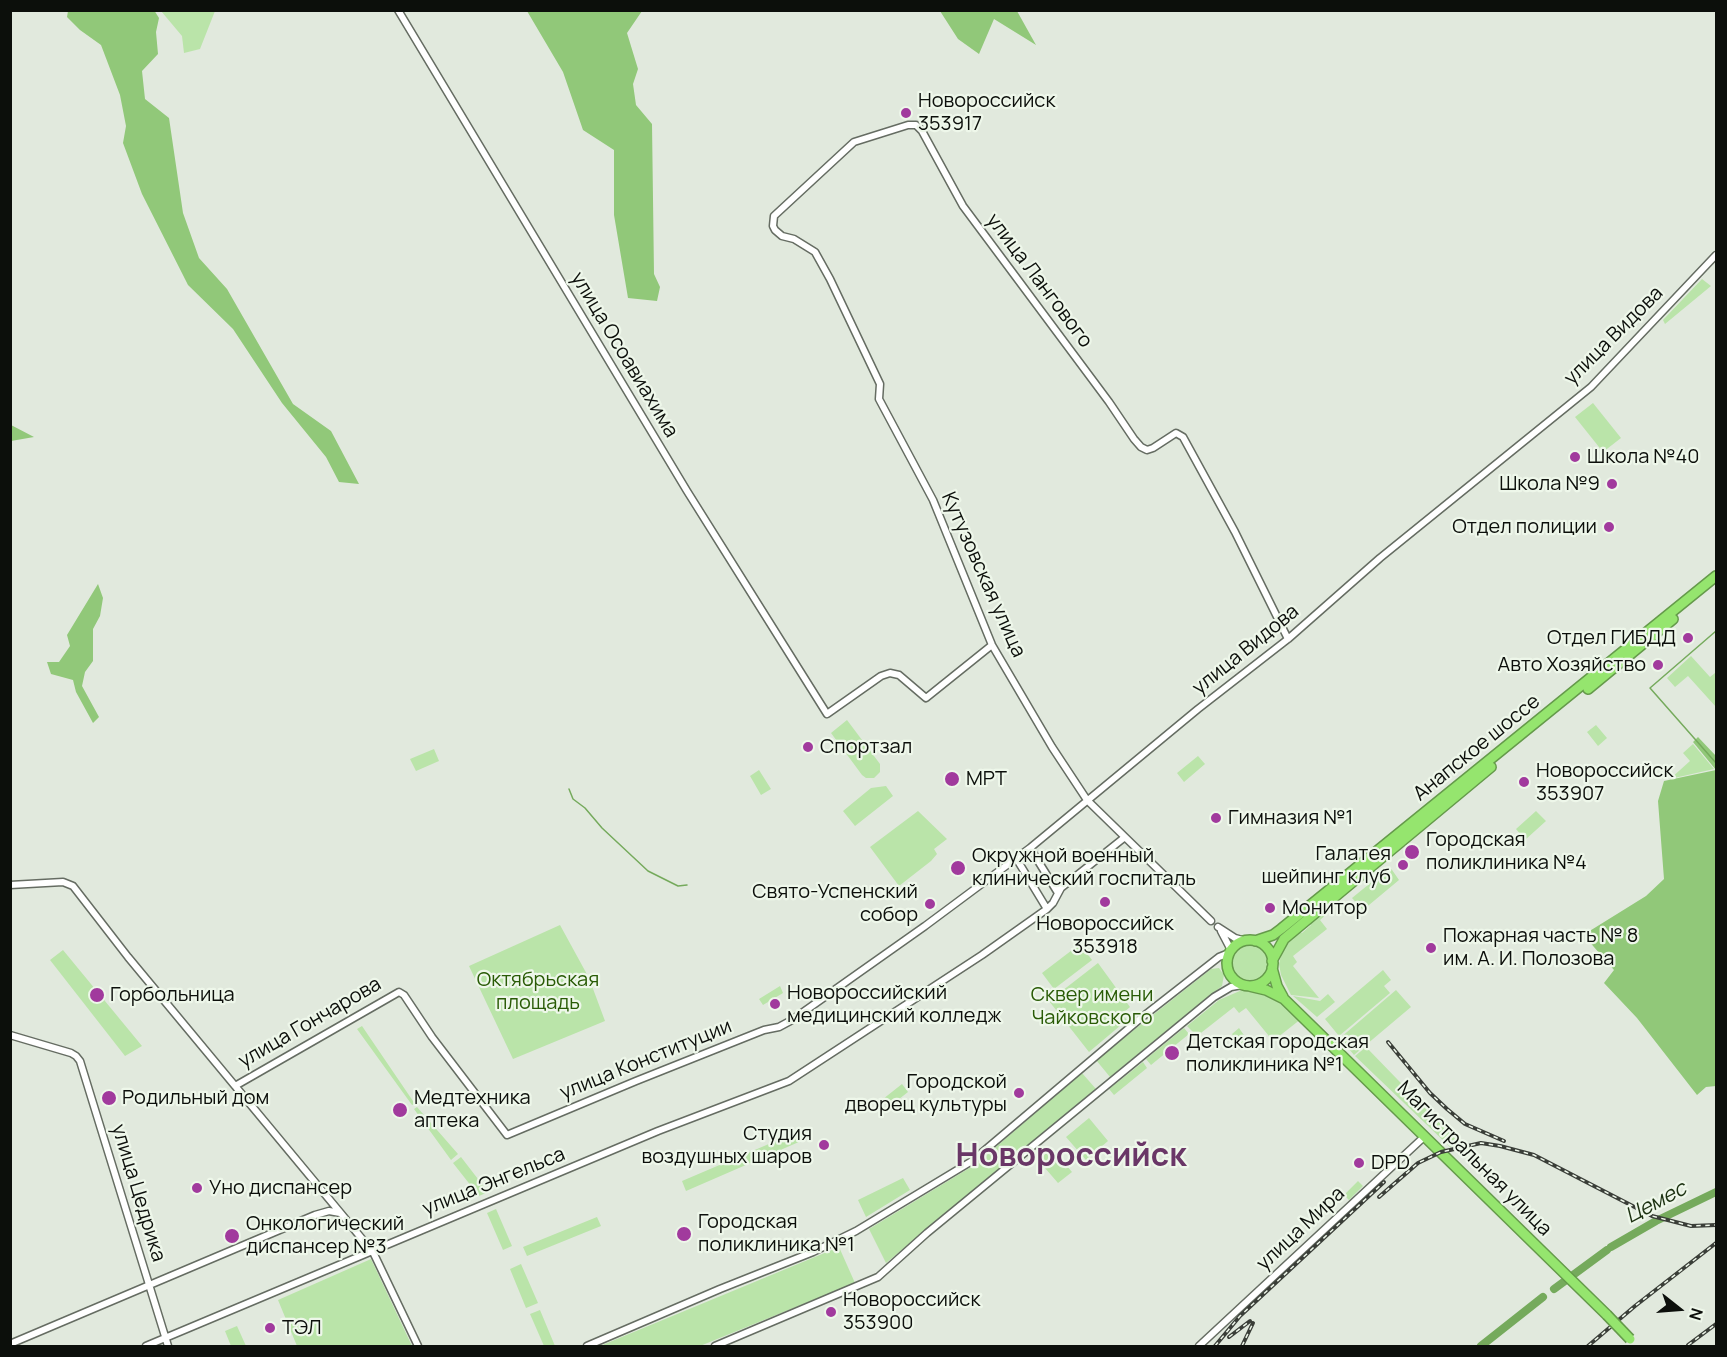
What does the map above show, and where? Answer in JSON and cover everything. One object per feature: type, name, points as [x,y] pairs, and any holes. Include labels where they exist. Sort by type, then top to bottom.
[{"type":"highway","name":"Анапское шоссе","points":[[1250,941],[1273,935],[1281,929],[1716,576]]},
{"type":"highway","name":"Анапское шоссе","points":[[1272,964],[1284,939],[1716,583]]},
{"type":"highway","points":[[1250,941],[1267,948],[1272,964],[1269,975],[1263,982],[1246,986],[1230,975],[1227,964],[1230,952],[1240,943],[1250,941]]},
{"type":"highway","name":"Магистральная улица","points":[[1272,964],[1277,986],[1284,999],[1633,1343]]},
{"type":"highway","name":"Магистральная улица","points":[[1246,986],[1266,990],[1284,999]]},
{"type":"street","name":"улица Осоавиахима","points":[[398,10],[687,491],[827,714],[881,676],[890,673],[899,675],[926,698],[992,645]]},
{"type":"street","name":"Кутузовская улица","points":[[916,125],[854,142],[774,216],[775,230],[782,236],[794,239],[815,252],[830,279],[880,384],[879,399],[933,500],[992,645],[1052,747],[1087,800],[1211,921]]},
{"type":"street","name":"улица Лангового","points":[[916,125],[922,131],[963,206],[1134,439],[1147,450],[1172,435],[1180,434],[1235,532],[1288,639]]},
{"type":"street","name":"улица Видова","points":[[764,1030],[779,1027],[821,1000],[1030,848],[1198,709],[1288,639],[1385,554],[1591,387],[1716,255]]},
{"type":"street","points":[[1016,858],[1047,909],[1061,888],[1125,837]]},
{"type":"street","points":[[1030,848],[1058,893]]},
{"type":"street","points":[[10,885],[57,882],[71,884],[128,957],[373,1252],[418,1347]]},
{"type":"street","name":"улица Энгельса","points":[[146,1347],[658,1131],[789,1081],[982,955],[1047,909]]},
{"type":"street","points":[[587,1347],[724,1287],[813,1252],[856,1230],[972,1161],[1141,1018],[1219,957],[1230,952],[1219,929],[1235,938],[1250,941]]},
{"type":"street","points":[[715,1347],[878,1277],[927,1233],[1214,997],[1231,987],[1246,986]]},
{"type":"street","name":"улица Гончарова","points":[[235,1086],[397,992],[402,993],[432,1037],[507,1135]]},
{"type":"street","name":"улица Конституции","points":[[507,1135],[764,1030]]},
{"type":"street","name":"улица Цедрика","points":[[10,1035],[70,1053],[80,1061],[168,1347]]},
{"type":"street","name":"улица Мира","points":[[1199,1347],[1425,1136]]},
{"type":"street","points":[[10,1344],[315,1215],[329,1211],[341,1213]]},
{"type":"green space","points":[[154,10],[159,18],[156,32],[158,54],[142,71],[145,99],[169,118],[183,213],[199,258],[227,289],[293,404],[331,431],[359,484],[339,482],[326,457],[282,403],[233,329],[188,285],[142,194],[123,143],[126,126],[120,95],[101,45],[67,17],[68,11]]},
{"type":"green space","points":[[161,11],[215,11],[200,49],[184,53],[182,36]]},
{"type":"green space","points":[[527,11],[642,11],[627,33],[638,69],[633,84],[636,105],[652,124],[654,274],[660,287],[657,301],[628,298],[614,215],[614,150],[583,130],[563,72]]},
{"type":"green space","points":[[940,11],[1017,11],[1036,45],[994,19],[979,54],[958,39]]},
{"type":"green space","points":[[1702,279],[1711,286],[1665,324],[1663,320]]},
{"type":"green space","points":[[1593,403],[1621,438],[1603,452],[1575,417]]},
{"type":"green space","points":[[11,425],[34,437],[11,441]]},
{"type":"green space","points":[[98,584],[103,598],[100,616],[93,629],[93,661],[85,672],[82,686],[99,717],[93,723],[76,692],[73,680],[51,674],[47,662],[59,662],[70,646],[67,635]]},
{"type":"green space","points":[[1691,656],[1710,677],[1715,673],[1716,675],[1716,707],[1688,676],[1675,687],[1667,678]]},
{"type":"green space","points":[[847,720],[880,764],[880,772],[874,778],[866,778],[862,775],[831,733]]},
{"type":"green space","points":[[1596,725],[1607,738],[1598,746],[1587,732]]},
{"type":"green space","points":[[1698,737],[1716,756],[1716,770],[1693,742]]},
{"type":"green space","points":[[1693,744],[1714,769],[1670,779],[1690,761],[1683,753]]},
{"type":"green space","points":[[434,749],[439,761],[416,771],[410,759]]},
{"type":"green space","points":[[1198,756],[1205,764],[1184,782],[1177,773]]},
{"type":"green space","points":[[759,770],[771,789],[761,795],[750,776]]},
{"type":"green space","points":[[1716,770],[1716,1086],[1706,1087],[1697,1095],[1637,1018],[1604,983],[1614,970],[1587,939],[1588,932],[1646,896],[1664,879],[1658,801],[1664,781]]},
{"type":"green space","points":[[886,786],[893,796],[855,826],[843,811],[871,788]]},
{"type":"green space","points":[[918,811],[947,839],[934,849],[937,854],[931,861],[899,886],[870,847]]},
{"type":"green space","points":[[1536,811],[1546,821],[1525,840],[1516,829]]},
{"type":"green space","points":[[1390,867],[1399,880],[1363,910],[1352,898]]},
{"type":"green space","points":[[1324,910],[1327,914],[1320,920],[1327,929],[1293,956],[1297,962],[1293,966],[1319,998],[1291,995],[1281,975],[1279,964],[1283,947],[1298,930],[1302,933],[1311,925],[1309,923]]},
{"type":"green space","name":"Октябрьская площадь","points":[[560,925],[589,978],[605,1021],[513,1059],[469,966]]},
{"type":"green space","points":[[1080,944],[1092,960],[1054,989],[1042,973]]},
{"type":"green space","points":[[1249,945],[1256,946],[1262,951],[1267,957],[1267,971],[1262,977],[1256,982],[1249,983],[1242,982],[1236,977],[1231,971],[1230,964],[1231,957],[1236,951],[1242,946]]},
{"type":"green space","points":[[63,950],[142,1046],[125,1056],[50,960]]},
{"type":"green space","name":"Сквер имени Чайковского","points":[[1098,963],[1130,1007],[1122,1014],[1127,1020],[1089,1052],[1049,1001]]},
{"type":"green space","points":[[1219,968],[1224,975],[1222,986],[1110,1077],[1096,1060],[1211,969]]},
{"type":"green space","points":[[1383,970],[1391,980],[1384,986],[1390,993],[1339,1036],[1325,1019]]},
{"type":"green space","points":[[780,986],[783,993],[763,1005],[759,999]]},
{"type":"green space","points":[[1242,990],[1262,993],[1285,1004],[1301,1019],[1273,1041],[1246,1008],[1239,1013],[1234,1007],[1197,1036],[1187,1026],[1219,1000]]},
{"type":"green space","points":[[1396,990],[1411,1007],[1354,1055],[1340,1038]]},
{"type":"green space","points":[[1328,994],[1335,1002],[1317,1017],[1293,996],[1320,1001]]},
{"type":"green space","points":[[362,1026],[415,1104],[412,1105],[357,1029]]},
{"type":"green space","points":[[1184,1028],[1189,1034],[1151,1065],[1146,1059]]},
{"type":"green space","points":[[1239,1028],[1248,1041],[1241,1046],[1232,1034]]},
{"type":"green space","points":[[1366,1047],[1460,1144],[1450,1147],[1355,1056]]},
{"type":"green space","points":[[1143,1062],[1147,1068],[1114,1095],[1109,1089]]},
{"type":"green space","points":[[1082,1073],[1096,1089],[886,1263],[869,1229],[976,1164]]},
{"type":"green space","points":[[902,1084],[908,1092],[889,1107],[883,1099]]},
{"type":"green space","points":[[417,1107],[458,1154],[451,1160],[414,1109]]},
{"type":"green space","points":[[1089,1118],[1108,1141],[1086,1160],[1066,1137]]},
{"type":"green space","points":[[804,1129],[808,1138],[686,1191],[682,1181]]},
{"type":"green space","points":[[1052,1148],[1072,1172],[1058,1183],[1038,1160]]},
{"type":"green space","points":[[461,1157],[488,1192],[479,1196],[453,1163]]},
{"type":"green space","points":[[903,1178],[910,1190],[866,1217],[858,1200]]},
{"type":"green space","points":[[1358,1181],[1363,1186],[1349,1200],[1344,1195]]},
{"type":"green space","points":[[496,1209],[512,1246],[503,1250],[487,1213]]},
{"type":"green space","points":[[597,1217],[601,1226],[527,1256],[523,1247]]},
{"type":"green space","points":[[839,1247],[855,1283],[700,1346],[600,1346]]},
{"type":"green space","points":[[371,1259],[412,1346],[297,1346],[278,1300]]},
{"type":"green space","points":[[521,1264],[538,1303],[526,1308],[510,1269]]},
{"type":"green space","points":[[540,1310],[555,1346],[544,1346],[530,1314]]},
{"type":"green space","points":[[237,1326],[246,1346],[231,1346],[225,1331]]},
{"type":"waterway","points":[[1716,631],[1650,688],[1716,763]]},
{"type":"waterway","points":[[569,789],[573,799],[585,808],[602,828],[648,871],[678,886],[687,885]]},
{"type":"waterway","name":"Цемес","points":[[1611,1247],[1656,1221],[1716,1192]]},
{"type":"waterway","name":"Цемес","points":[[1554,1289],[1607,1250]]},
{"type":"waterway","name":"Цемес","points":[[1481,1346],[1543,1297]]},
{"type":"railway","points":[[1388,1042],[1430,1093],[1447,1109],[1465,1124],[1504,1141]]},
{"type":"railway","points":[[1379,1197],[1418,1163],[1441,1152],[1481,1143],[1534,1155],[1652,1216],[1691,1226],[1716,1225]]},
{"type":"railway","points":[[1215,1346],[1240,1316],[1384,1182]]},
{"type":"railway","points":[[1588,1346],[1716,1243]]},
{"type":"railway","points":[[1229,1337],[1250,1321]]},
{"type":"railway","points":[[1242,1346],[1253,1323]]},
{"type":"railway","points":[[1688,1345],[1716,1324]]},
{"type":"place","name":"Новороссийск 353917","points":[[906,113]]},
{"type":"place","name":"Школа №40","points":[[1575,457]]},
{"type":"place","name":"Школа №9","points":[[1612,484]]},
{"type":"place","name":"Отдел полиции","points":[[1609,527]]},
{"type":"place","name":"Отдел ГИБДД","points":[[1688,638]]},
{"type":"place","name":"Авто Хозяйство","points":[[1658,665]]},
{"type":"place","name":"Спортзал","points":[[808,747]]},
{"type":"place","name":"МРТ","points":[[952,779]]},
{"type":"place","name":"Новороссийск 353907","points":[[1524,782]]},
{"type":"place","name":"Гимназия №1","points":[[1216,818]]},
{"type":"place","name":"Городская поликлиника №4","points":[[1412,852]]},
{"type":"place","name":"Галатея шейпинг клуб","points":[[1403,865]]},
{"type":"place","name":"Окружной военный клинический госпиталь","points":[[958,868]]},
{"type":"place","name":"Новороссийск 353918","points":[[1105,902]]},
{"type":"place","name":"Свято-Успенский собор","points":[[930,904]]},
{"type":"place","name":"Монитор","points":[[1270,908]]},
{"type":"place","name":"Пожарная часть № 8 им. А. И. Полозова","points":[[1431,948]]},
{"type":"place","name":"Горбольница","points":[[97,995]]},
{"type":"place","name":"Новороссийский медицинский колледж","points":[[775,1004]]},
{"type":"place","name":"Детская городская поликлиника №1","points":[[1172,1053]]},
{"type":"place","name":"Городской дворец культуры","points":[[1019,1093]]},
{"type":"place","name":"Родильный дом","points":[[109,1098]]},
{"type":"place","name":"Медтехника аптека","points":[[400,1110]]},
{"type":"place","name":"Студия воздушных шаров","points":[[824,1145]]},
{"type":"place","name":"DPD","points":[[1359,1163]]},
{"type":"place","name":"Уно диспансер","points":[[197,1188]]},
{"type":"place","name":"Городская поликлиника №1","points":[[684,1234]]},
{"type":"place","name":"Онкологический диспансер №3","points":[[232,1236]]},
{"type":"place","name":"Новороссийск 353900","points":[[831,1312]]},
{"type":"place","name":"ТЭЛ","points":[[270,1328]]},
{"type":"district","name":"Новороссийск","points":[[1071,1157]]}]
